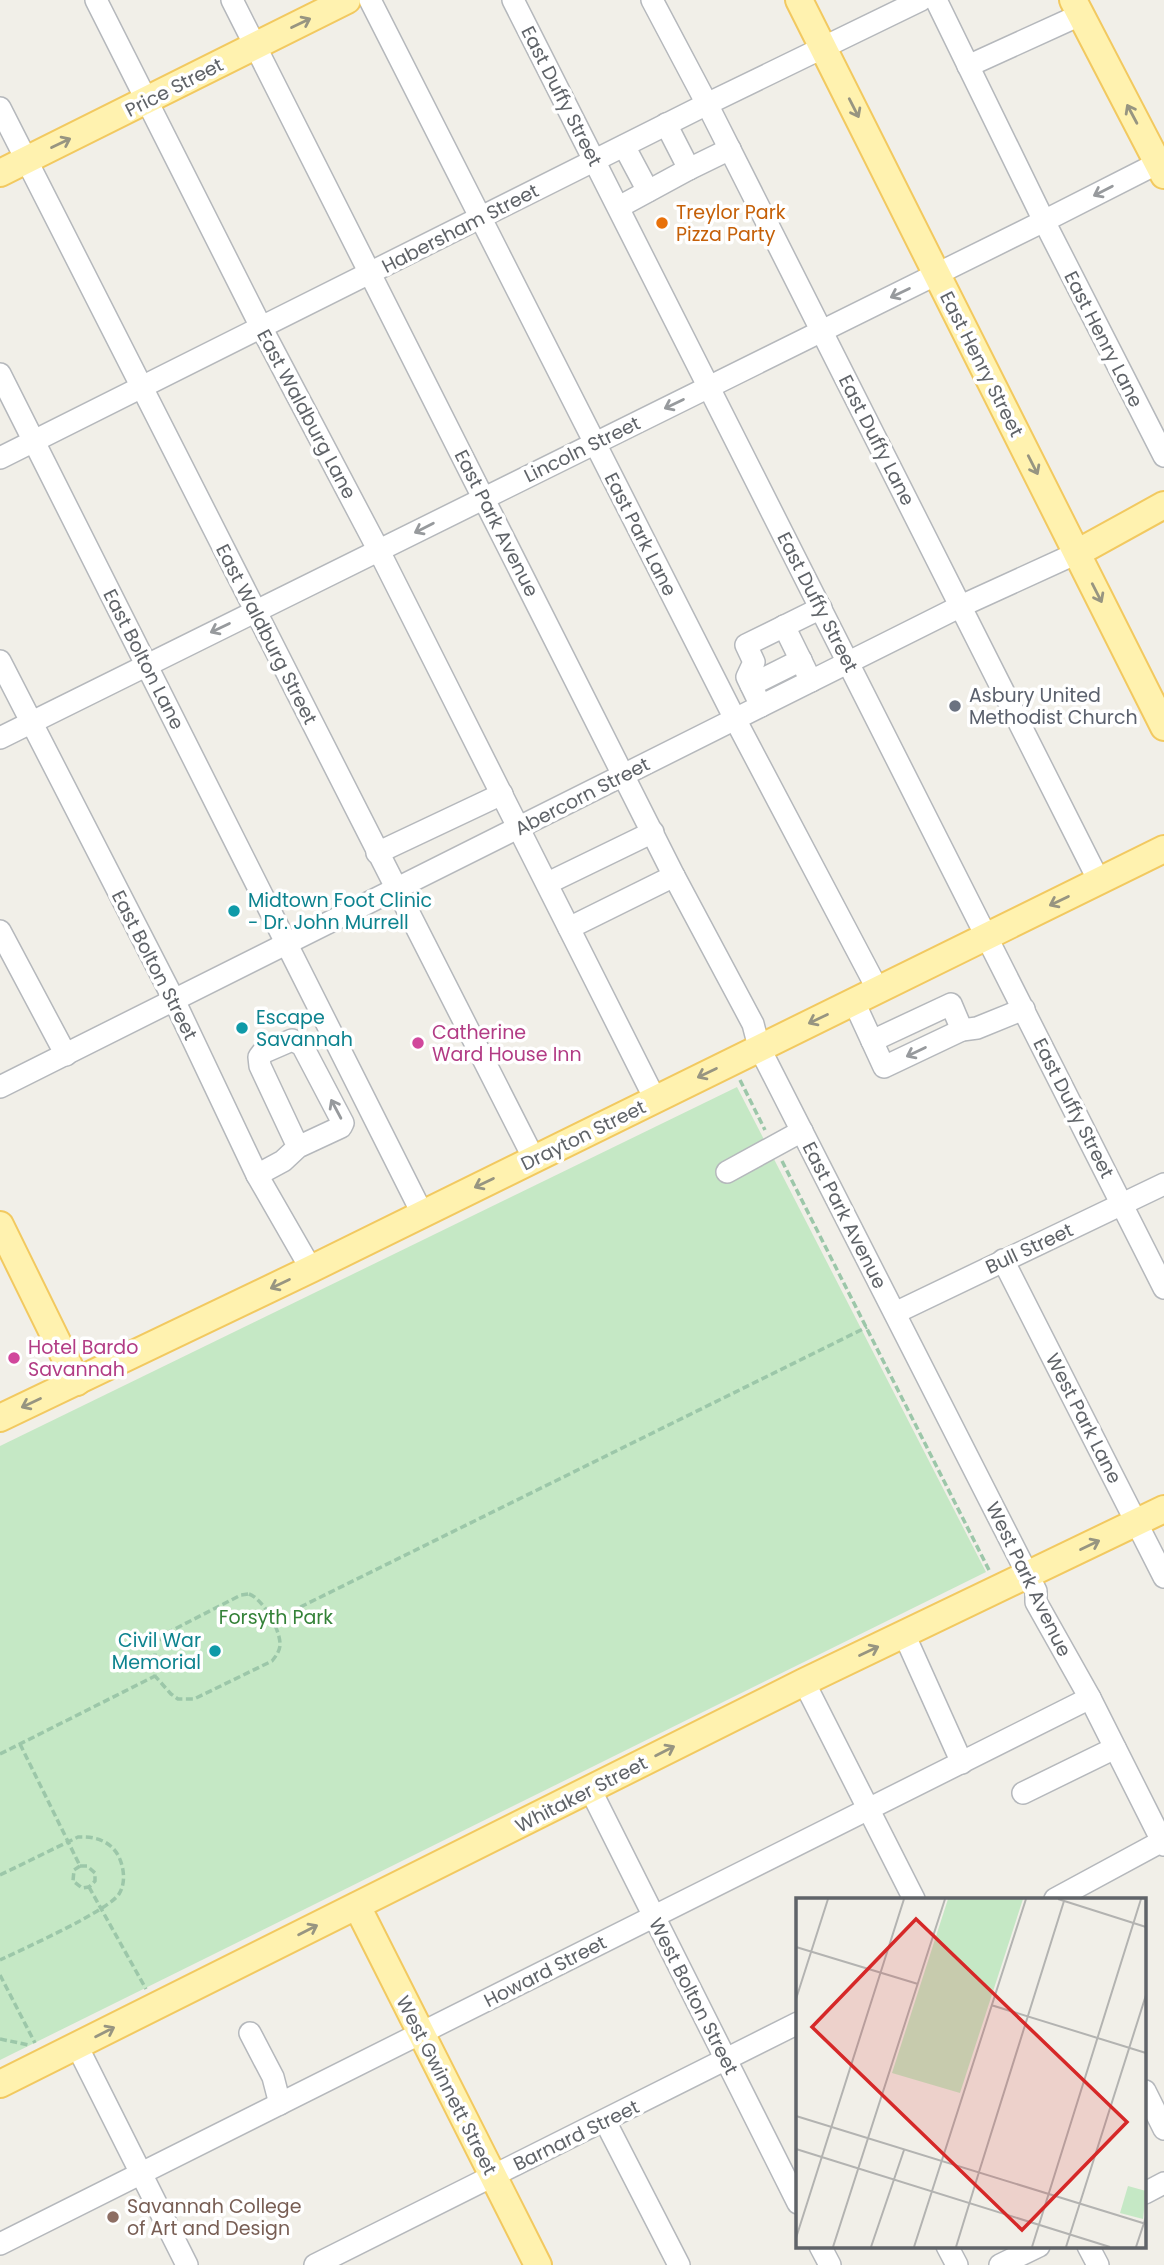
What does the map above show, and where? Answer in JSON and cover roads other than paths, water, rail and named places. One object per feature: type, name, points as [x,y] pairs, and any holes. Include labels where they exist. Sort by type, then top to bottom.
[{"type":"main road","name":"Price Street","points":[[0,173],[347,0]]},
{"type":"main road","name":"East Henry Street","points":[[799,0],[1077,553],[1156,694],[1164,727]]},
{"type":"main road","points":[[1076,7],[1162,166]]},
{"type":"main road","name":"Abercorn Street","points":[[1077,553],[1164,505]]},
{"type":"main road","name":"Drayton Street","points":[[0,1418],[311,1269],[1164,849]]},
{"type":"main road","points":[[0,1225],[77,1382]]},
{"type":"main road","name":"Whitaker Street","points":[[0,2084],[804,1682],[1164,1509]]},
{"type":"main road","name":"West Gwinnett Street","points":[[356,1906],[538,2265]]},
{"type":"street","name":"East Waldburg Lane","points":[[96,0],[261,327],[379,551],[548,883],[655,1099]]},
{"type":"street","name":"East Park Avenue","points":[[232,0],[674,876],[753,1024],[759,1047],[892,1306]]},
{"type":"street","name":"East Park Lane","points":[[370,0],[735,719],[878,990]]},
{"type":"street","name":"East Duffy Street","points":[[513,0],[1164,1287]]},
{"type":"street","name":"East Duffy Lane","points":[[652,0],[708,104],[1099,881]]},
{"type":"street","name":"Habersham Street","points":[[0,458],[666,124],[921,0]]},
{"type":"street","name":"East Henry Lane","points":[[936,0],[1044,221],[1164,456]]},
{"type":"street","points":[[968,66],[1076,7]]},
{"type":"street","name":"East Waldburg Street","points":[[0,108],[534,1159]]},
{"type":"street","points":[[666,124],[689,169]]},
{"type":"street","points":[[624,146],[648,191]]},
{"type":"street","points":[[619,207],[730,149]]},
{"type":"street","name":"Lincoln Street","points":[[0,738],[1044,221],[1162,166]]},
{"type":"street","name":"East Bolton Lane","points":[[0,374],[422,1213]]},
{"type":"street","name":"Abercorn Street","points":[[0,1087],[848,662],[1077,553]]},
{"type":"street","points":[[761,706],[747,677],[754,662],[746,645],[821,608]]},
{"type":"street","points":[[784,626],[811,681]]},
{"type":"street","points":[[751,685],[801,660]]},
{"type":"street","name":"East Bolton Street","points":[[0,661],[174,1000],[257,1175],[311,1269]]},
{"type":"street","points":[[377,853],[502,794]]},
{"type":"street","points":[[465,811],[481,846]]},
{"type":"street","points":[[548,883],[653,832]]},
{"type":"street","points":[[569,928],[674,876]]},
{"type":"street","points":[[0,931],[66,1055]]},
{"type":"street","points":[[854,1002],[884,1067],[962,1030],[977,1028],[1024,1009]]},
{"type":"street","points":[[257,1175],[283,1161],[298,1147],[341,1127],[343,1123],[302,1045],[292,1040],[262,1053],[259,1057],[260,1066],[298,1147]]},
{"type":"street","points":[[727,1172],[802,1131]]},
{"type":"street","name":"Bull Street","points":[[892,1306],[1003,1260],[1164,1184]]},
{"type":"street","name":"West Park Lane","points":[[1003,1260],[1164,1577]]},
{"type":"street","name":"West Park Avenue","points":[[892,1306],[1036,1591],[1036,1602],[1090,1698],[1163,1842]]},
{"type":"street","points":[[904,1634],[962,1763]]},
{"type":"street","points":[[804,1682],[913,1898]]},
{"type":"street","name":"Howard Street","points":[[0,2244],[1090,1698]]},
{"type":"street","points":[[1023,1793],[1115,1748]]},
{"type":"street","name":"West Bolton Street","points":[[590,1789],[796,2199]]},
{"type":"street","points":[[1057,1898],[1163,1842]]},
{"type":"street","name":"Barnard Street","points":[[315,2265],[796,2024]]},
{"type":"street","points":[[250,2033],[273,2077],[280,2104]]},
{"type":"street","points":[[77,2046],[187,2265]]},
{"type":"street","points":[[1146,2093],[1164,2129]]},
{"type":"street","points":[[605,2121],[679,2265]]},
{"type":"street","points":[[1146,2192],[1164,2183]]},
{"type":"street","points":[[821,2248],[830,2265]]},
{"type":"street","points":[[948,2248],[957,2265]]},
{"type":"street","points":[[1000,2265],[1035,2248]]},
{"type":"street","points":[[1089,2248],[1098,2265]]},
{"type":"place","name":"Treylor Park Pizza Party","points":[[662,223]]},
{"type":"place","name":"Asbury United Methodist Church","points":[[955,706]]},
{"type":"place","name":"Midtown Foot Clinic - Dr. John Murrell","points":[[234,911]]},
{"type":"place","name":"Escape Savannah","points":[[242,1028]]},
{"type":"place","name":"Catherine Ward House Inn","points":[[418,1043]]},
{"type":"place","name":"Hotel Bardo Savannah","points":[[14,1358]]},
{"type":"place","name":"Civil War Memorial","points":[[215,1651]]},
{"type":"place","name":"Savannah College of Art and Design","points":[[113,2217]]},
{"type":"park label","name":"Forsyth Park","points":[[276,1617]]}]
